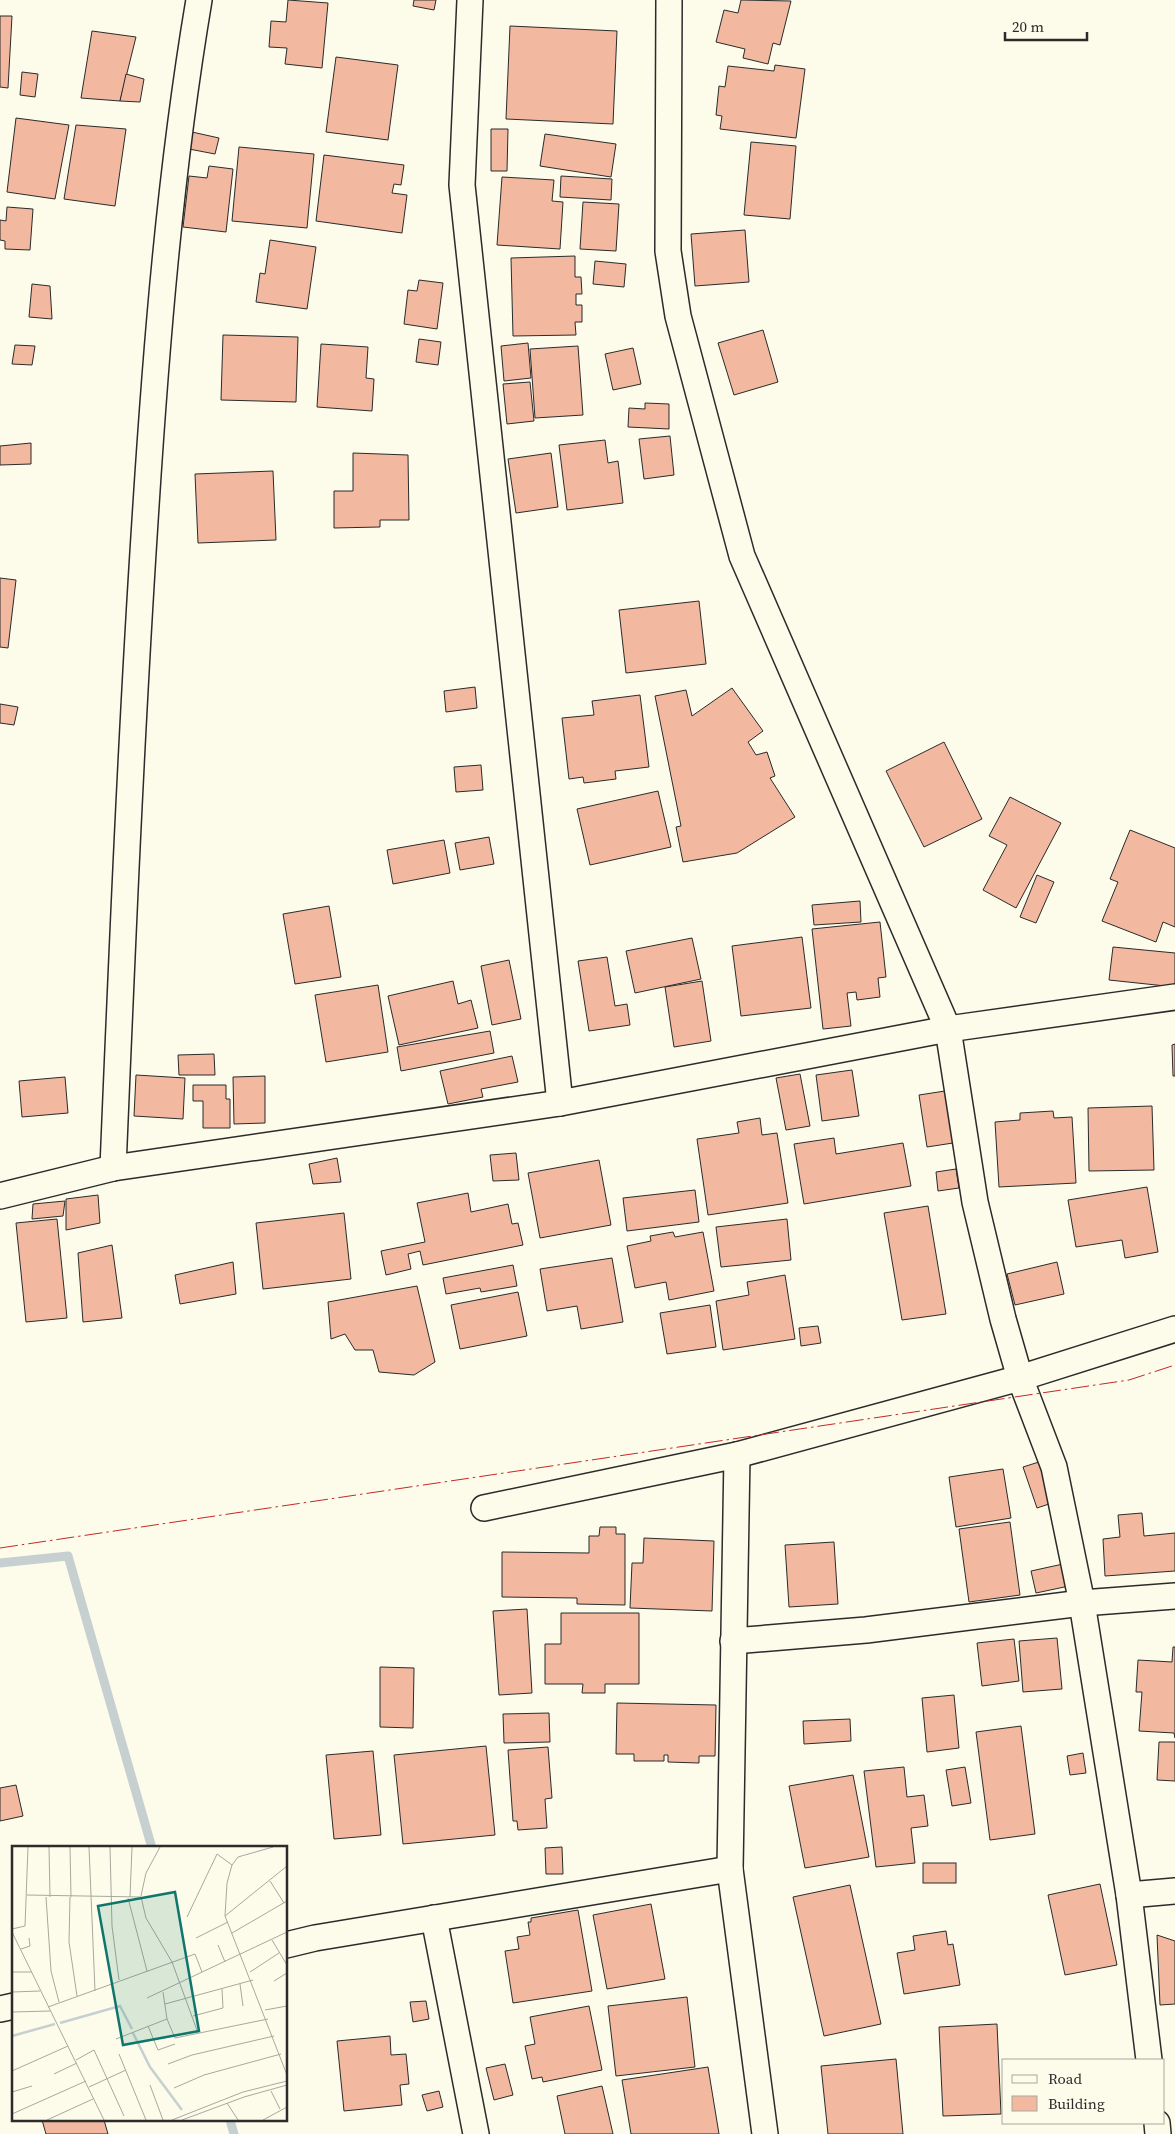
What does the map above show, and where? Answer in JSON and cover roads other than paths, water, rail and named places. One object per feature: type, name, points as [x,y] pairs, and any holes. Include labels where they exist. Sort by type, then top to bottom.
[{"type":"street","points":[[113,1168],[130,741],[156,354],[177,153],[199,0]]},
{"type":"street","points":[[470,0],[462,185],[560,1103]]},
{"type":"street","points":[[669,0],[668,251],[678,316],[742,556],[948,1029],[975,1202],[1003,1319],[1020,1378],[1054,1467],[1082,1603],[1129,1895],[1149,2059]]},
{"type":"street","points":[[0,1196],[113,1168],[560,1103],[948,1029],[1175,997]]},
{"type":"street","points":[[484,1508],[736,1455],[1020,1378],[1175,1329]]},
{"type":"street","points":[[736,1455],[730,1869],[765,2134]]},
{"type":"street","points":[[733,1641],[866,1630],[1082,1603],[1175,1596]]},
{"type":"street","points":[[288,1944],[730,1869]]},
{"type":"street","points":[[1129,1895],[1175,1891]]},
{"type":"street","points":[[434,1918],[476,2134]]},
{"type":"waterway","points":[[0,1563],[68,1556],[151,1846]]},
{"type":"waterway","points":[[231,2122],[234,2134]]}]
